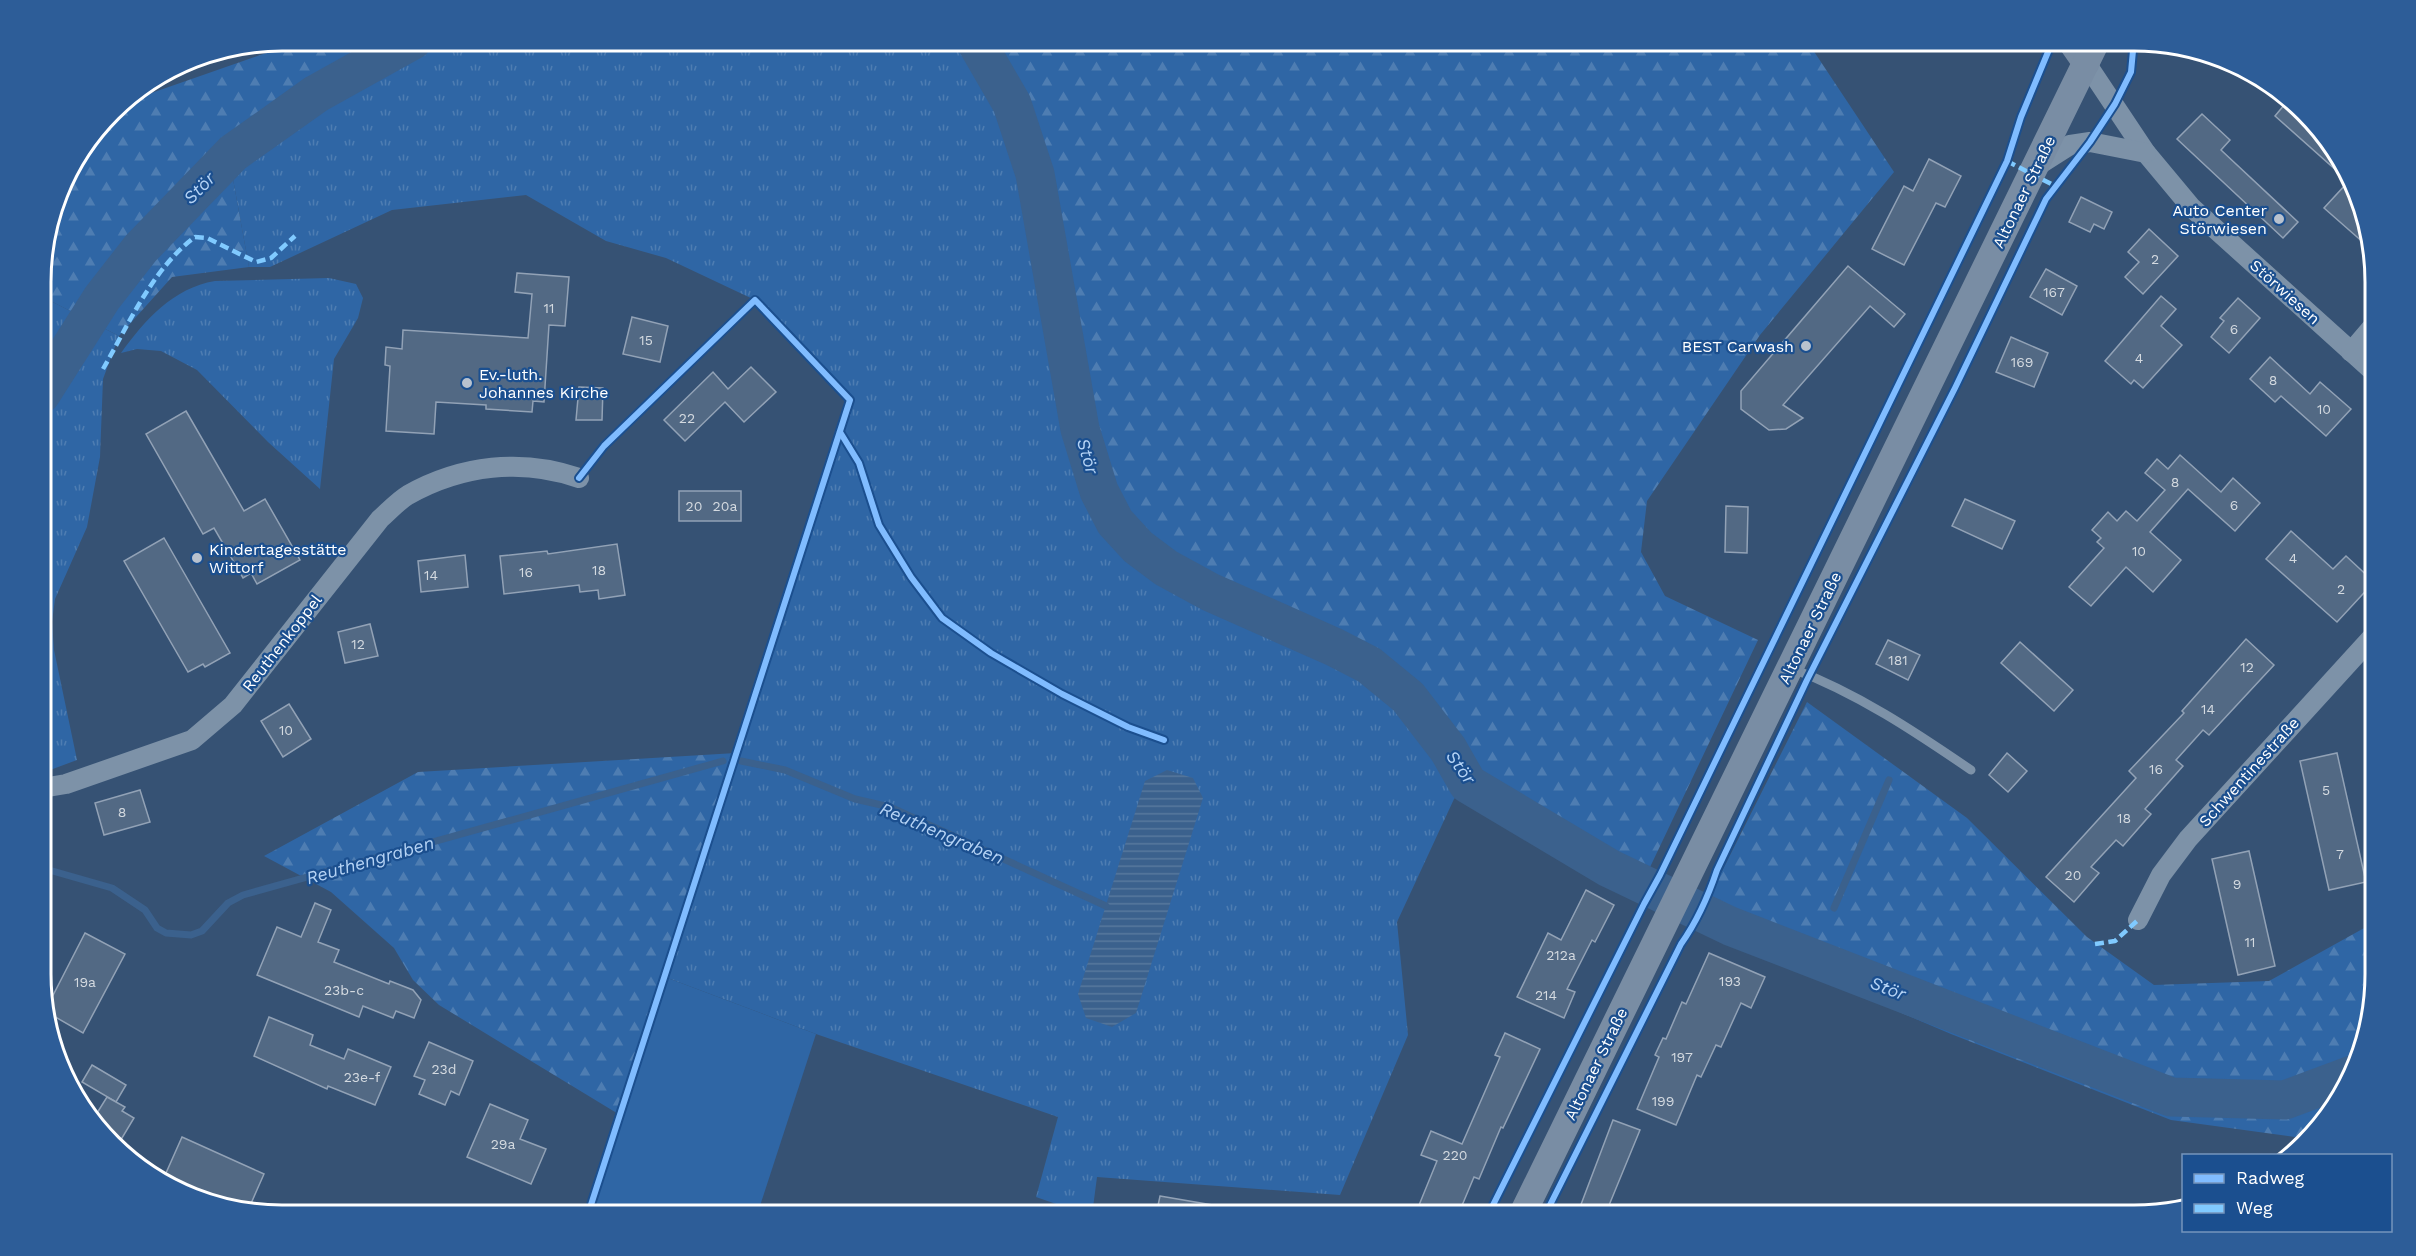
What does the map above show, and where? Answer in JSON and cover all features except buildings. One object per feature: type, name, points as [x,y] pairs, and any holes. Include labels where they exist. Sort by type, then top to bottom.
[{"type":"main road","name":"Altonaer Straße","points":[[1527,1205],[2092,52]]},
{"type":"street","name":"Störwiesen","points":[[2092,52],[2146,153],[2191,207],[2365,364]]},
{"type":"street","points":[[2037,166],[2070,145],[2090,142],[2146,153]]},
{"type":"street","points":[[2351,351],[2365,335]]},
{"type":"street","name":"Reuthenkoppel","points":[[51,786],[66,784],[192,740],[234,705],[380,519],[406,496],[438,480],[476,469],[523,465],[555,470],[579,478]]},
{"type":"street","name":"Schwentinestraße","points":[[2138,920],[2161,876],[2188,839],[2365,644]]},
{"type":"street","name":"Reuthenkoppel","points":[[51,795],[66,784]]},
{"type":"lane","points":[[1791,668],[1851,695],[1907,726],[1971,770]]},
{"type":"green space","points":[[272,51],[395,51],[316,94],[233,153],[231,168],[249,267],[172,277],[119,336],[51,301],[51,267],[55,237],[63,208],[82,166],[108,130],[148,94]]},
{"type":"green space","points":[[395,51],[981,51],[1012,104],[1035,174],[1080,428],[1099,491],[1210,592],[1369,665],[1408,697],[1448,749],[1468,784],[1454,799],[1397,922],[1408,1035],[1340,1195],[1097,1177],[1093,1205],[1059,1205],[1036,1197],[1058,1117],[816,1034],[665,977],[850,400],[755,300],[666,258],[606,241],[526,195],[392,210],[270,267],[249,267],[231,168],[233,153],[316,94]]},
{"type":"green space","points":[[981,51],[1814,51],[1894,172],[1760,335],[1647,501],[1641,552],[1665,596],[1758,640],[1642,884],[1609,868],[1468,784],[1448,749],[1408,697],[1369,665],[1210,592],[1166,568],[1138,547],[1115,522],[1099,491],[1080,428],[1035,174],[1012,104]]},
{"type":"green space","points":[[329,278],[356,284],[363,298],[358,318],[334,359],[320,489],[268,442],[197,370],[161,351],[137,349],[121,353],[161,307],[173,298],[200,285],[215,281]]},
{"type":"green space","points":[[51,301],[119,336],[103,379],[100,457],[87,527],[55,599],[52,622],[54,650],[77,760],[51,770]]},
{"type":"green space","points":[[1807,702],[1967,818],[2087,937],[2154,985],[2269,981],[2365,928],[2365,989],[2361,1019],[2347,1063],[2326,1102],[2297,1137],[2171,1120],[1951,1034],[1695,925]]},
{"type":"green space","points":[[736,753],[620,1115],[439,1005],[413,980],[394,948],[331,892],[264,856],[418,772]]},
{"type":"green space","points":[[665,977],[816,1034],[760,1205],[591,1205]]},
{"type":"shaded area","points":[[1167,770],[1193,778],[1203,798],[1136,1013],[1112,1027],[1086,1018],[1078,994],[1145,781]]},
{"type":"waterway","name":"Stör","points":[[51,378],[102,298],[141,248],[233,153],[316,94],[393,51]]},
{"type":"waterway","name":"Stör","points":[[981,51],[1012,104],[1035,174],[1080,429],[1099,491],[1115,522],[1138,547],[1166,568],[1210,592],[1369,665],[1408,697],[1448,749],[1468,784],[1609,868],[1730,926],[2171,1097],[2285,1100],[2339,1080]]},
{"type":"waterway","name":"Reuthengraben","points":[[51,871],[112,888],[145,910],[157,928],[166,933],[191,935],[202,931],[228,903],[243,895],[723,761]]},
{"type":"waterway","name":"Reuthengraben","points":[[741,761],[785,770],[855,799],[890,807],[1106,906]]},
{"type":"waterway","points":[[1834,908],[1889,780]]},
{"type":"marked path","points":[[2007,161],[2055,186]]},
{"type":"marked path","points":[[103,369],[154,281],[166,265],[195,237],[207,238],[256,262],[271,258],[295,236]]},
{"type":"marked path","points":[[2095,944],[2115,941],[2138,920]]},
{"type":"cycle path","points":[[1493,1205],[1660,875],[2007,161],[2021,117],[2048,51]]},
{"type":"cycle path","points":[[1550,1205],[1681,944],[1702,908],[1717,870],[1807,680],[1955,388],[2046,199],[2090,142],[2115,104],[2131,72],[2133,51]]},
{"type":"cycle path","points":[[579,478],[604,446],[755,300],[850,400],[591,1205]]},
{"type":"cycle path","points":[[840,432],[859,463],[879,525],[911,577],[942,618],[991,653],[1062,694],[1128,727],[1164,740]]},
{"type":"place","name":"Auto Center Störwiesen","points":[[2279,219]]},
{"type":"place","name":"BEST Carwash","points":[[1806,346]]},
{"type":"place","name":"Ev.-luth. Johannes Kirche","points":[[467,383]]},
{"type":"place","name":"Kindertagesstätte Wittorf","points":[[197,558]]}]
